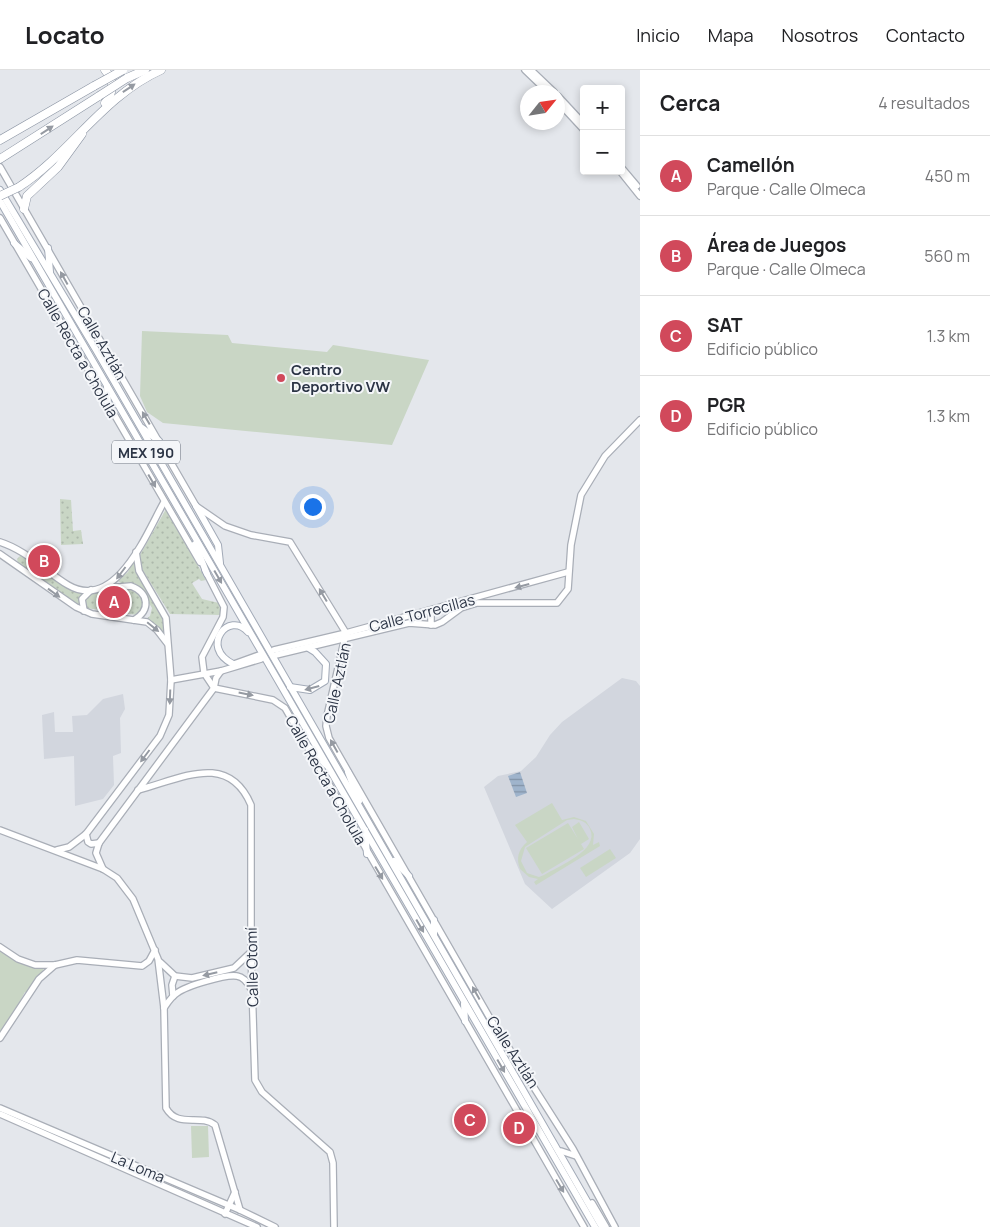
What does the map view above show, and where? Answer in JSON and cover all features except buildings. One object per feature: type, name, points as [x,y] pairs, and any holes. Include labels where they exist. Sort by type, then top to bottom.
[{"type":"highway","points":[[101,111],[112,91],[111,79],[105,70]]},
{"type":"highway","points":[[0,140],[94,86],[125,73],[145,70]]},
{"type":"highway","points":[[0,193],[19,186],[40,172],[101,111],[123,92],[160,70]]},
{"type":"highway","points":[[3,158],[99,96],[125,73]]},
{"type":"highway","points":[[24,209],[27,196],[68,156],[86,126]]},
{"type":"main road","points":[[0,185],[0,193]]},
{"type":"main road","name":"MEX 190","points":[[0,193],[50,274],[221,566]]},
{"type":"main road","name":"Calle Recta a Cholula","points":[[0,201],[255,641],[335,775],[386,853],[602,1227]]},
{"type":"main road","points":[[14,243],[36,262]]},
{"type":"main road","points":[[48,248],[50,274]]},
{"type":"main road","points":[[106,384],[108,404]]},
{"type":"main road","points":[[138,425],[159,441]]},
{"type":"main road","points":[[196,506],[218,545],[221,566]]},
{"type":"main road","points":[[188,524],[207,574]]},
{"type":"main road","name":"Calle Recta a Cholula","points":[[221,566],[290,686],[463,1000],[595,1227]]},
{"type":"main road","points":[[233,664],[222,659],[218,654],[217,644],[223,631],[231,626],[238,625],[244,627],[255,641]]},
{"type":"main road","points":[[290,686],[310,690],[325,681],[326,664],[315,652],[307,647]]},
{"type":"main road","points":[[306,744],[335,775]]},
{"type":"main road","points":[[348,772],[366,824],[367,854]]},
{"type":"main road","points":[[386,853],[409,876]]},
{"type":"main road","points":[[434,920],[434,935]]},
{"type":"main road","points":[[463,1000],[465,1021]]},
{"type":"street","points":[[526,70],[541,85]]},
{"type":"street","points":[[531,70],[547,85]]},
{"type":"street","points":[[565,104],[580,120]]},
{"type":"street","points":[[565,110],[580,126]]},
{"type":"street","name":"Calle Aztlán","points":[[0,167],[196,506],[225,526],[251,535],[290,542],[346,635],[326,726],[329,738],[520,1066],[540,1093],[570,1144],[614,1227]]},
{"type":"street","points":[[625,173],[640,196]]},
{"type":"street","points":[[624,175],[640,190]]},
{"type":"street","name":"Calle Recta a Cholula","points":[[0,218],[207,574],[224,607],[223,617],[204,651],[202,663],[195,674]]},
{"type":"street","points":[[568,572],[581,495],[605,456],[640,420]]},
{"type":"street","points":[[103,588],[117,579],[136,552],[164,502]]},
{"type":"street","points":[[0,542],[70,586],[91,590],[129,586],[138,590],[145,600],[146,609],[142,616],[134,620]]},
{"type":"street","points":[[56,850],[69,847],[86,834],[166,724],[169,714],[171,680],[166,618],[139,571],[136,552]]},
{"type":"street","points":[[0,554],[69,604],[84,611],[147,622],[168,643]]},
{"type":"street","name":"Calle Torrecillas","points":[[568,572],[431,610],[346,635],[307,647],[275,653],[346,635],[356,635],[409,623],[439,624],[461,608],[477,603],[557,603],[568,589],[568,572]]},
{"type":"street","points":[[84,611],[82,599],[91,590]]},
{"type":"street","points":[[447,606],[451,615]]},
{"type":"street","points":[[431,610],[432,625]]},
{"type":"street","points":[[344,646],[356,635]]},
{"type":"street","points":[[171,680],[195,674],[204,673],[221,671],[260,657],[204,673]]},
{"type":"street","points":[[202,663],[204,673],[214,688]]},
{"type":"street","points":[[103,869],[96,853],[99,843],[214,688],[216,678],[221,671]]},
{"type":"street","name":"Calle Recta a Cholula","points":[[214,688],[267,698],[285,708],[358,834],[367,854],[547,1160],[584,1227]]},
{"type":"street","name":"Calle Otomí","points":[[138,790],[202,773],[215,772],[229,777],[243,789],[251,806],[251,952],[255,1080],[262,1092],[330,1152],[333,1163],[334,1227]]},
{"type":"street","points":[[0,830],[103,869],[123,884],[133,899],[158,959],[164,1008],[166,1108],[179,1120],[208,1121],[215,1125],[240,1210]]},
{"type":"street","points":[[86,834],[88,842],[91,844],[99,843]]},
{"type":"street","points":[[0,947],[18,959],[35,965],[55,965],[77,960],[142,966],[149,962],[155,950]]},
{"type":"street","points":[[158,959],[167,971],[176,976],[192,978],[229,970],[239,965],[251,952]]},
{"type":"street","points":[[0,1038],[39,979],[55,965]]},
{"type":"street","points":[[173,996],[172,984],[176,976]]},
{"type":"street","points":[[164,1008],[173,996],[184,989],[236,976],[248,982],[253,992]]},
{"type":"street","name":"La Loma","points":[[0,1108],[240,1210],[275,1227]]},
{"type":"street","points":[[0,1114],[180,1195],[257,1227]]},
{"type":"street","points":[[570,1144],[563,1152],[578,1158]]},
{"type":"street","points":[[180,1195],[184,1187]]},
{"type":"street","points":[[225,1214],[235,1192]]},
{"type":"street","points":[[582,1194],[592,1203],[606,1227]]},
{"type":"shaded area","points":[[622,678],[636,681],[640,686],[640,839],[630,853],[552,909],[525,884],[484,787],[498,776],[521,771],[536,757],[550,735],[562,722]]},
{"type":"shaded area","points":[[123,694],[125,709],[120,718],[121,753],[113,756],[114,785],[103,799],[75,806],[74,756],[44,759],[42,715],[54,712],[55,732],[73,732],[72,716],[87,715],[103,699]]},
{"type":"green space","name":"Centro Deportivo VW","points":[[142,331],[228,335],[232,343],[327,352],[333,345],[429,360],[392,445],[163,423],[147,412],[140,396]]},
{"type":"green space","points":[[60,499],[71,500],[73,531],[81,530],[83,544],[61,545]]},
{"type":"green space","points":[[166,509],[206,580],[201,581],[199,579],[192,583],[202,599],[219,603],[221,615],[170,614],[142,569],[140,555]]},
{"type":"green space","points":[[22,554],[72,590],[84,592],[79,599],[80,606],[59,594],[18,563],[17,559]]},
{"type":"green space","points":[[134,559],[161,614],[165,635],[146,619],[150,616],[152,608],[139,587],[134,583],[121,583],[118,581],[128,572]]},
{"type":"green space","points":[[129,588],[140,596],[142,601],[144,609],[137,615],[85,608],[84,597],[91,592]]},
{"type":"green space","points":[[552,803],[562,820],[574,817],[586,821],[594,834],[593,845],[599,842],[600,846],[536,885],[534,882],[538,879],[529,877],[520,869],[519,854],[527,842],[515,825]],"holes":[[[574,819],[585,823],[590,829],[592,837],[584,850],[568,862],[544,875],[539,877],[527,873],[521,861],[525,847],[567,820]]]},
{"type":"green space","points":[[579,822],[589,839],[581,844],[584,849],[542,874],[526,848],[568,823],[578,839],[572,827]]},
{"type":"green space","points":[[610,849],[616,858],[586,877],[580,868]]},
{"type":"green space","points":[[0,950],[21,963],[45,967],[29,993],[25,992],[0,1038]]},
{"type":"green space","points":[[191,1126],[208,1126],[209,1157],[192,1158]]},
{"type":"water","points":[[520,772],[527,793],[516,797],[508,776]]},
{"type":"place","name":"Centro Deportivo VW","points":[[281,378]]},
{"type":"place","name":"Área de Juegos","points":[[44,561]]},
{"type":"place","name":"Camellón","points":[[114,602]]},
{"type":"place","name":"SAT","points":[[470,1120]]},
{"type":"place","name":"PGR","points":[[519,1128]]}]
